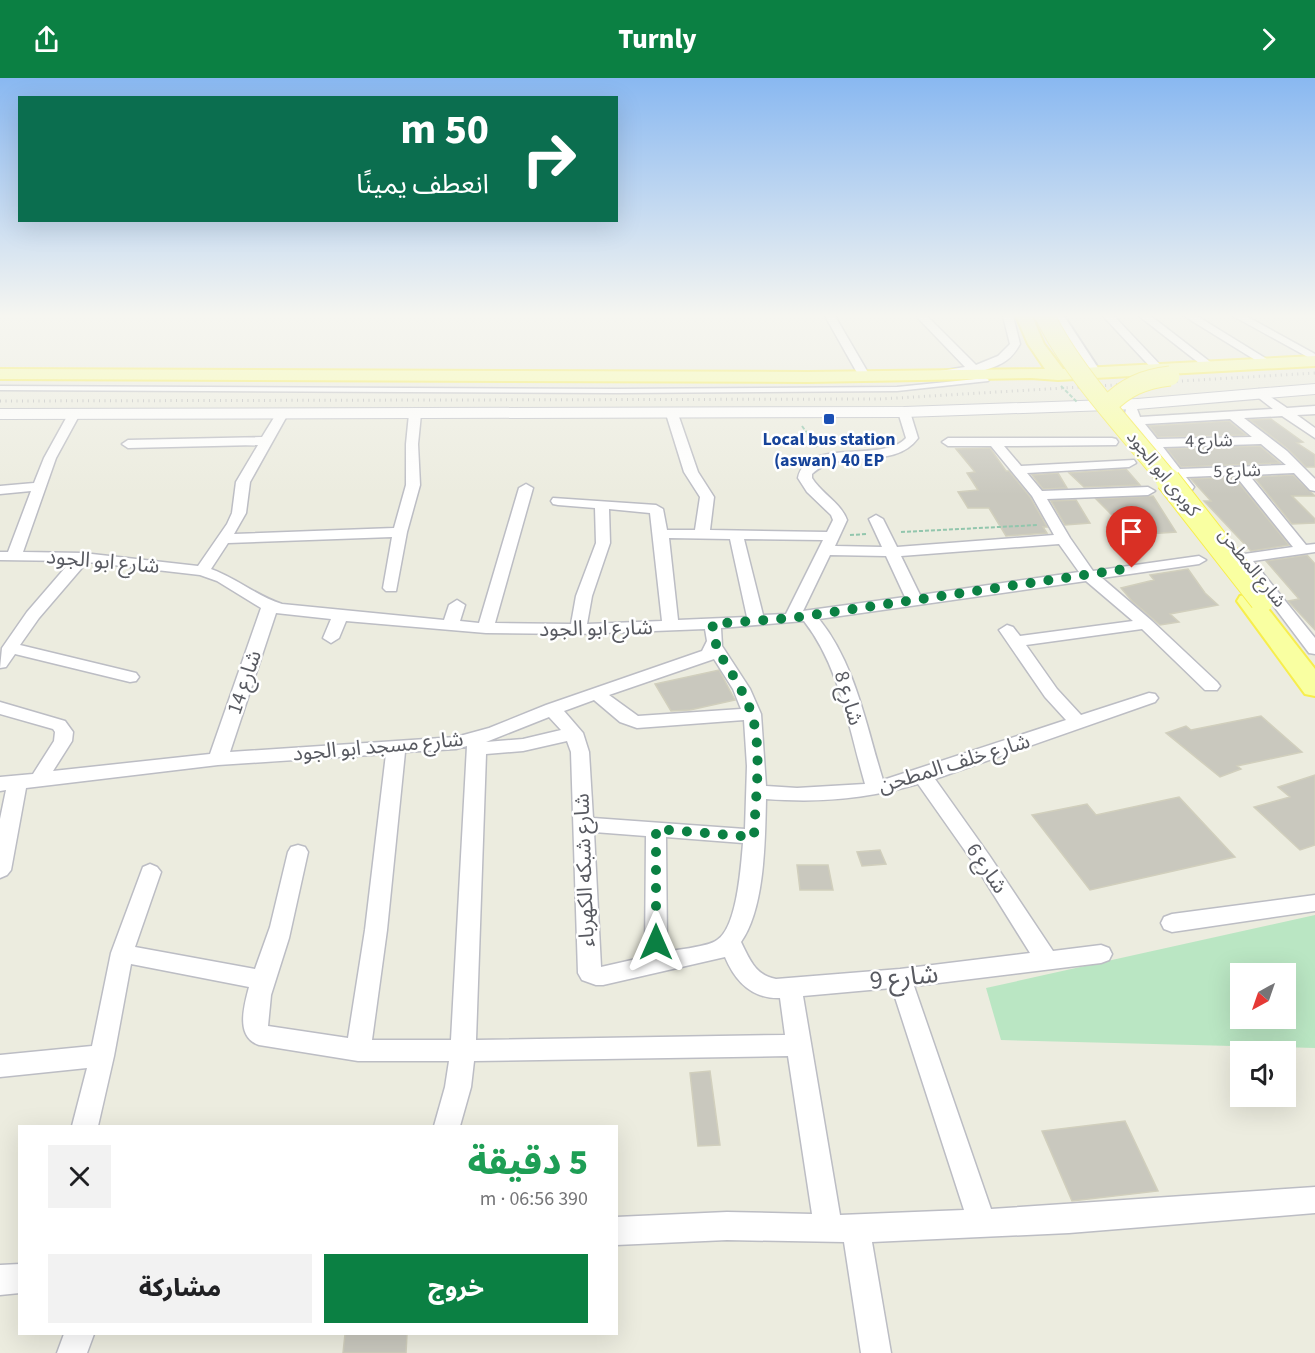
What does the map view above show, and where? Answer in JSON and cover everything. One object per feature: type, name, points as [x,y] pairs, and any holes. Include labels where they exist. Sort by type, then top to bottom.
[{"type":"main road","points":[[648,376],[900,376]]},
{"type":"main road","points":[[0,380],[615,383],[918,376]]},
{"type":"main road","points":[[995,376],[1059,381],[1087,376]]},
{"type":"main road","points":[[1040,376],[1059,381]]},
{"type":"main road","points":[[1056,376],[1059,381]]},
{"type":"main road","name":"كوبرى ابو الجود","points":[[1075,376],[1256,601]]},
{"type":"main road","name":"كوبرى ابو الجود","points":[[1084,376],[1191,509],[1256,601]]},
{"type":"main road","points":[[1107,406],[1118,393],[1134,384],[1160,376]]},
{"type":"main road","points":[[0,414],[1136,412],[1193,398],[1315,389]]},
{"type":"main road","points":[[1256,601],[1315,667]]},
{"type":"main road","points":[[1256,601],[1315,688]]},
{"type":"street","points":[[1259,393],[1315,434]]},
{"type":"street","points":[[1193,398],[1226,415],[1265,440],[1315,487]]},
{"type":"street","points":[[1136,412],[1226,415],[1315,410]]},
{"type":"street","points":[[800,616],[840,517],[812,489],[805,478],[810,468],[826,458],[891,451],[907,445],[912,438],[904,412]]},
{"type":"street","name":"شارع المطحن","points":[[1136,412],[1153,443],[1315,649]]},
{"type":"street","points":[[7,556],[40,486],[50,458],[74,414]]},
{"type":"street","points":[[202,571],[226,539],[239,513],[243,482],[282,414]]},
{"type":"street","points":[[391,588],[400,532],[413,485],[412,444],[415,414]]},
{"type":"street","points":[[672,414],[691,472],[707,497],[702,534]]},
{"type":"street","name":"شارع 4","points":[[1153,443],[1265,440]]},
{"type":"street","points":[[128,444],[266,441]]},
{"type":"street","points":[[948,442],[1112,442]]},
{"type":"street","points":[[995,443],[1038,495],[1063,539],[1088,574],[1146,624],[1211,686]]},
{"type":"street","points":[[1018,470],[1129,464]]},
{"type":"street","name":"شارع 5","points":[[1176,473],[1298,469]]},
{"type":"street","points":[[1239,471],[1309,549]]},
{"type":"street","points":[[0,490],[40,486]]},
{"type":"street","points":[[486,628],[526,488]]},
{"type":"street","points":[[1038,495],[1148,491]]},
{"type":"street","points":[[558,501],[656,509],[671,626]]},
{"type":"street","points":[[578,629],[584,596],[603,543],[602,504]]},
{"type":"street","points":[[880,526],[914,600]]},
{"type":"street","points":[[226,539],[400,532]]},
{"type":"street","points":[[661,534],[833,536]]},
{"type":"street","points":[[736,535],[756,621]]},
{"type":"street","points":[[826,550],[892,552],[1063,539]]},
{"type":"street","points":[[1244,558],[1309,549]]},
{"type":"street","name":"شارع ابو الجود","points":[[7,556],[83,557],[202,571],[222,578],[270,606],[340,616],[486,628],[578,629],[756,621],[1199,560]]},
{"type":"street","points":[[0,663],[33,615],[83,557]]},
{"type":"street","points":[[450,626],[457,605]]},
{"type":"street","name":"شارع 14","points":[[218,759],[270,606]]},
{"type":"street","points":[[331,638],[340,616]]},
{"type":"street","name":"شارع 8","points":[[800,616],[826,638],[838,661],[876,789]]},
{"type":"street","points":[[656,829],[656,964],[724,948],[731,944],[735,938],[753,864],[756,744],[752,714],[716,648],[712,624]]},
{"type":"street","points":[[1078,723],[1051,693],[1011,636],[1146,624]]},
{"type":"street","points":[[10,648],[130,676]]},
{"type":"street","name":"شارع مسجد ابو الجود","points":[[8,784],[218,759],[476,743],[552,709],[696,660],[708,655],[716,648]]},
{"type":"street","points":[[597,694],[626,718],[637,722],[752,714]]},
{"type":"street","name":"شارع خلف المطحن","points":[[755,792],[797,795],[839,794],[876,789],[923,777],[1149,699]]},
{"type":"street","points":[[0,708],[48,721],[58,725],[64,732],[63,741],[39,779]]},
{"type":"street","points":[[447,1125],[458,1087],[463,1051],[476,743],[524,745],[574,733],[552,709]]},
{"type":"street","name":"شارع شبكه الكهرباء","points":[[574,733],[580,752],[590,973],[603,976],[656,964]]},
{"type":"street","points":[[358,1050],[376,930],[396,747]]},
{"type":"street","name":"شارع 6","points":[[923,777],[982,860],[1047,961]]},
{"type":"street","points":[[0,870],[8,784]]},
{"type":"street","points":[[583,824],[754,837]]},
{"type":"street","points":[[298,852],[278,939],[262,980],[255,1021],[256,1032],[259,1035],[358,1050],[463,1051],[799,1045]]},
{"type":"street","points":[[85,1125],[102,1056],[122,953],[150,872]]},
{"type":"street","points":[[1172,923],[1315,903]]},
{"type":"street","name":"شارع 9","points":[[731,944],[749,980],[761,987],[790,988],[900,978],[1101,954]]},
{"type":"street","points":[[122,953],[262,980]]},
{"type":"street","points":[[900,978],[982,1224]]},
{"type":"street","points":[[790,988],[799,1045],[842,1229],[876,1353]]},
{"type":"street","points":[[0,1066],[102,1056]]},
{"type":"street","points":[[618,1231],[727,1226],[842,1229],[982,1224],[1212,1210],[1315,1200]]},
{"type":"street","points":[[0,1280],[18,1278]]},
{"type":"street","points":[[72,1353],[79,1335]]},
{"type":"lane","points":[[0,388],[652,391],[897,389],[971,376]]},
{"type":"path","points":[[1059,381],[1078,403]]},
{"type":"path","points":[[793,414],[826,458]]},
{"type":"path","points":[[833,536],[880,526],[1056,524]]},
{"type":"green space","points":[[1315,915],[1315,1048],[1296,1048],[1296,1041],[1230,1041],[1230,1046],[1001,1040],[986,988]]},
{"type":"building","points":[[1271,419],[1303,442],[1297,443],[1315,455],[1315,467],[1306,467],[1288,449],[1250,420]]},
{"type":"building","points":[[1229,421],[1246,435],[1158,437],[1149,426]]},
{"type":"building","points":[[1260,446],[1280,463],[1181,467],[1167,449]]},
{"type":"building","points":[[990,448],[1006,471],[1009,471],[1030,497],[1047,527],[1043,527],[1047,533],[1006,536],[989,508],[968,508],[958,492],[978,490],[967,473],[975,472],[956,449]]},
{"type":"building","points":[[1126,469],[1140,485],[1084,487],[1069,473]]},
{"type":"building","points":[[1058,473],[1067,488],[1043,489],[1032,475]]},
{"type":"building","points":[[1293,475],[1315,496],[1292,496],[1315,519],[1315,523],[1292,524],[1254,477]]},
{"type":"building","points":[[1234,477],[1289,545],[1251,551],[1204,501],[1211,501],[1191,479]]},
{"type":"building","points":[[1153,496],[1176,532],[1132,535],[1096,499]]},
{"type":"building","points":[[1076,500],[1090,523],[1065,525],[1051,501]]},
{"type":"building","points":[[1307,555],[1315,564],[1315,630],[1288,601],[1299,599],[1266,561]]},
{"type":"building","points":[[1188,569],[1205,593],[1218,605],[1170,614],[1179,622],[1160,625],[1132,601],[1121,588],[1154,580],[1150,575]]},
{"type":"building","points":[[719,670],[735,700],[690,710],[671,711],[655,684]]},
{"type":"building","points":[[1261,716],[1302,752],[1237,766],[1241,769],[1220,777],[1166,733],[1186,726],[1191,730]]},
{"type":"building","points":[[1315,775],[1315,845],[1300,850],[1254,807],[1290,797],[1278,787]]},
{"type":"building","points":[[1179,797],[1235,857],[1090,890],[1032,815],[1087,804],[1096,815]]},
{"type":"building","points":[[880,850],[886,864],[862,866],[857,852]]},
{"type":"building","points":[[797,865],[828,865],[833,890],[800,890]]},
{"type":"building","points":[[710,1071],[720,1145],[698,1146],[690,1073]]},
{"type":"building","points":[[1125,1121],[1158,1191],[1072,1201],[1042,1131]]},
{"type":"building","points":[[345,1335],[407,1335],[406,1353],[343,1353]]},
{"type":"railway","points":[[0,401],[880,399],[1273,376]]},
{"type":"place","name":"Local bus station (aswan) 40 EP","points":[[829,419]]},
{"type":"route","points":[[656,942],[656,829],[754,837],[756,744],[752,714],[716,648],[712,624],[792,618],[1132,568]]}]
